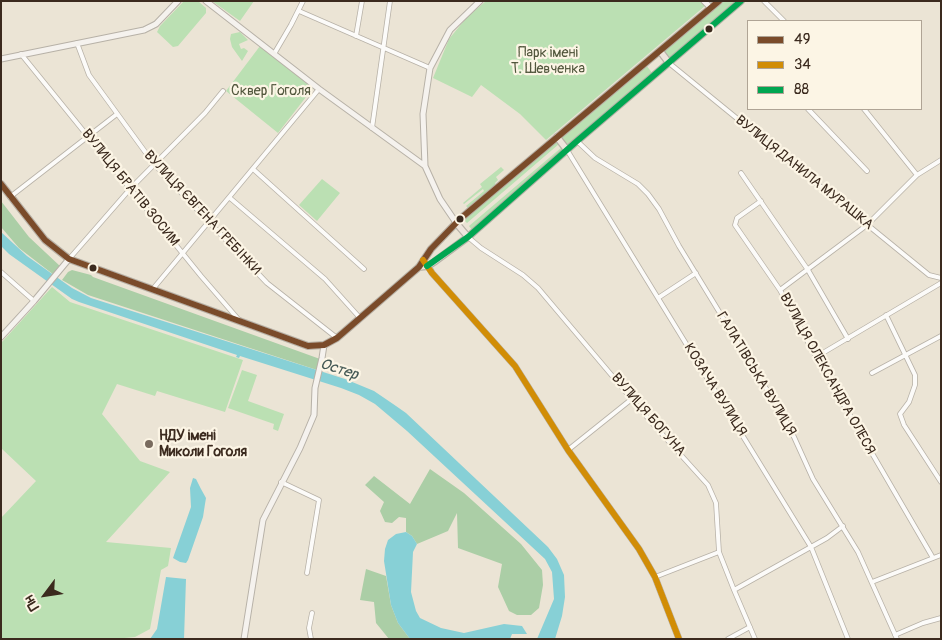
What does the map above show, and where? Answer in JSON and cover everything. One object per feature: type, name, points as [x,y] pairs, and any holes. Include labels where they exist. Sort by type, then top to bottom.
[{"type":"main road","points":[[1,184],[45,240],[69,259],[308,346],[324,345],[360,318],[419,267],[431,249],[456,224],[719,1]]},
{"type":"main road","points":[[419,267],[428,266],[468,237],[741,1]]},
{"type":"main road","points":[[660,51],[669,63]]},
{"type":"main road","points":[[557,137],[567,150]]},
{"type":"main road","points":[[456,224],[468,237]]},
{"type":"main road","points":[[423,260],[428,266]]},
{"type":"street","points":[[1,59],[147,29],[156,24],[178,1]]},
{"type":"street","points":[[206,1],[424,166]]},
{"type":"street","points":[[274,54],[303,1]]},
{"type":"street","points":[[356,36],[362,1]]},
{"type":"street","points":[[372,128],[390,1]]},
{"type":"street","points":[[456,224],[440,199],[424,166],[423,114],[430,68],[450,30],[480,1]]},
{"type":"street","points":[[704,1],[711,8]]},
{"type":"street","points":[[764,1],[783,20]]},
{"type":"street","points":[[299,11],[430,68]]},
{"type":"street","name":"ВУЛИЦЯ ЄВГЕНА ГРЕБІНКИ","points":[[77,42],[85,68],[154,164],[268,283],[334,339]]},
{"type":"street","name":"ВУЛИЦЯ БРАТІВ ЗОСИМ","points":[[21,54],[240,322]]},
{"type":"street","name":"ВУЛИЦЯ ДАНИЛА МУРАШКА","points":[[669,63],[929,275],[941,278]]},
{"type":"street","points":[[152,290],[319,88]]},
{"type":"street","points":[[1,337],[130,189],[205,113],[223,92]]},
{"type":"street","points":[[809,110],[867,171]]},
{"type":"street","points":[[865,110],[917,175]]},
{"type":"street","points":[[10,196],[117,114]]},
{"type":"street","name":"ГАЛАТІВСЬКА ВУЛИЦЯ","points":[[577,141],[595,158],[634,181],[648,194],[659,209],[789,426],[813,480],[844,526],[858,552],[896,637]]},
{"type":"street","name":"КОЗАЧА ВУЛИЦЯ","points":[[567,150],[811,547],[848,639]]},
{"type":"street","points":[[780,290],[867,225],[917,175],[941,160]]},
{"type":"street","points":[[253,169],[364,269]]},
{"type":"street","points":[[741,174],[808,270],[848,339]]},
{"type":"street","points":[[230,198],[325,279],[360,318]]},
{"type":"street","name":"ВУЛИЦЯ ОЛЕКСАНДРА ОЛЕСЯ","points":[[761,201],[737,218],[735,225],[780,290],[816,357],[933,558]]},
{"type":"street","name":"ВУЛИЦЯ БОГУНА","points":[[468,237],[488,253],[523,275],[538,288],[708,485],[716,503],[719,552],[755,639]]},
{"type":"street","points":[[428,266],[432,274],[515,366],[568,450],[639,548],[655,577],[679,639]]},
{"type":"street","points":[[1,272],[34,301]]},
{"type":"street","points":[[658,298],[696,273]]},
{"type":"street","points":[[816,357],[941,283]]},
{"type":"street","points":[[886,315],[915,375],[915,385],[909,402],[900,414],[904,426],[941,482]]},
{"type":"street","points":[[872,373],[941,336]]},
{"type":"street","points":[[244,639],[263,520],[300,448],[314,415],[315,388],[324,345]]},
{"type":"street","points":[[568,450],[632,398]]},
{"type":"street","points":[[282,482],[319,500],[307,573]]},
{"type":"street","points":[[734,590],[811,547],[844,526]]},
{"type":"street","points":[[655,577],[719,552]]},
{"type":"street","points":[[872,582],[941,555]]},
{"type":"street","points":[[311,639],[309,628],[312,612]]},
{"type":"street","points":[[896,637],[923,622],[941,618]]},
{"type":"street","points":[[728,639],[750,627]]},
{"type":"green space","points":[[184,1],[198,1],[206,8],[206,13],[178,46],[173,47],[157,32],[160,26]]},
{"type":"green space","points":[[212,1],[254,1],[240,21]]},
{"type":"green space","name":"Парк імені Т. Шевченка","points":[[486,1],[700,1],[705,6],[546,140],[520,114],[481,85],[472,97],[433,78],[449,39],[467,17]]},
{"type":"green space","points":[[721,1],[738,1],[670,59],[663,51]]},
{"type":"green space","points":[[240,32],[248,40],[239,44],[241,49],[244,48],[248,51],[242,61],[232,47],[230,39],[231,34]]},
{"type":"green space","name":"Сквер Гоголя","points":[[260,46],[313,88],[278,133],[226,91]]},
{"type":"green space","points":[[646,65],[653,74],[568,146],[561,137]]},
{"type":"green space","points":[[556,141],[559,144],[467,223],[464,220]]},
{"type":"green space","points":[[562,147],[565,150],[472,230],[469,226]]},
{"type":"green space","points":[[501,167],[504,170],[496,177],[498,180],[495,183],[496,185],[468,208],[466,206],[484,191],[483,189],[463,203],[482,187],[480,184]]},
{"type":"green space","points":[[322,179],[340,193],[317,221],[299,205]]},
{"type":"green space","points":[[1,201],[29,237],[61,267],[54,275],[19,248],[1,227]]},
{"type":"green space","points":[[72,270],[91,275],[320,359],[317,370],[88,295],[62,280]]},
{"type":"green space","name":"НДУ імені Миколи Гоголя","points":[[52,287],[70,302],[243,360],[225,412],[157,391],[155,396],[117,384],[102,414],[140,461],[170,472],[106,542],[171,548],[168,566],[161,570],[150,629],[135,637],[114,639],[1,639],[1,518],[36,481],[1,448],[1,343]]},
{"type":"green space","points":[[242,370],[257,375],[248,401],[284,414],[278,431],[273,429],[274,424],[228,408]]},
{"type":"green space","points":[[430,469],[464,493],[521,544],[542,570],[543,585],[539,608],[531,615],[517,615],[509,611],[498,587],[502,564],[458,548],[457,513],[448,531],[417,544],[412,536],[406,532],[406,518],[399,517],[392,523],[385,522],[380,511],[384,502],[365,485],[374,476],[410,504]]},
{"type":"green space","points":[[366,569],[386,576],[391,605],[398,623],[410,639],[389,639],[376,623],[374,602],[360,600]]},
{"type":"water","name":"Остер","points":[[1,232],[27,256],[72,288],[91,298],[345,379],[374,391],[406,413],[548,547],[557,559],[564,575],[565,597],[555,639],[537,639],[554,599],[552,572],[545,559],[407,431],[375,404],[341,388],[240,356],[239,358],[236,357],[237,355],[72,299],[9,254],[1,246]]},
{"type":"water","points":[[193,478],[196,479],[206,498],[203,517],[186,563],[173,558],[191,507],[190,488]]},
{"type":"water","points":[[406,532],[412,536],[417,544],[413,552],[411,592],[420,618],[441,628],[464,633],[504,624],[522,626],[527,634],[512,634],[510,639],[410,639],[398,623],[391,605],[384,561],[388,540],[396,534]]},
{"type":"water","points":[[166,577],[186,579],[184,639],[150,639],[157,629]]},
{"type":"transit line","name":"49","points":[[1,184],[45,240],[69,259],[308,346],[324,345],[337,338],[419,267],[431,249],[460,219],[719,1]]},
{"type":"transit line","name":"88","points":[[427,266],[468,237],[741,1]]},
{"type":"transit line","name":"34","points":[[423,260],[432,273],[515,366],[568,450],[639,549],[655,577],[679,639]]},
{"type":"place","name":"НДУ імені Миколи Гоголя","points":[[149,444]]}]
